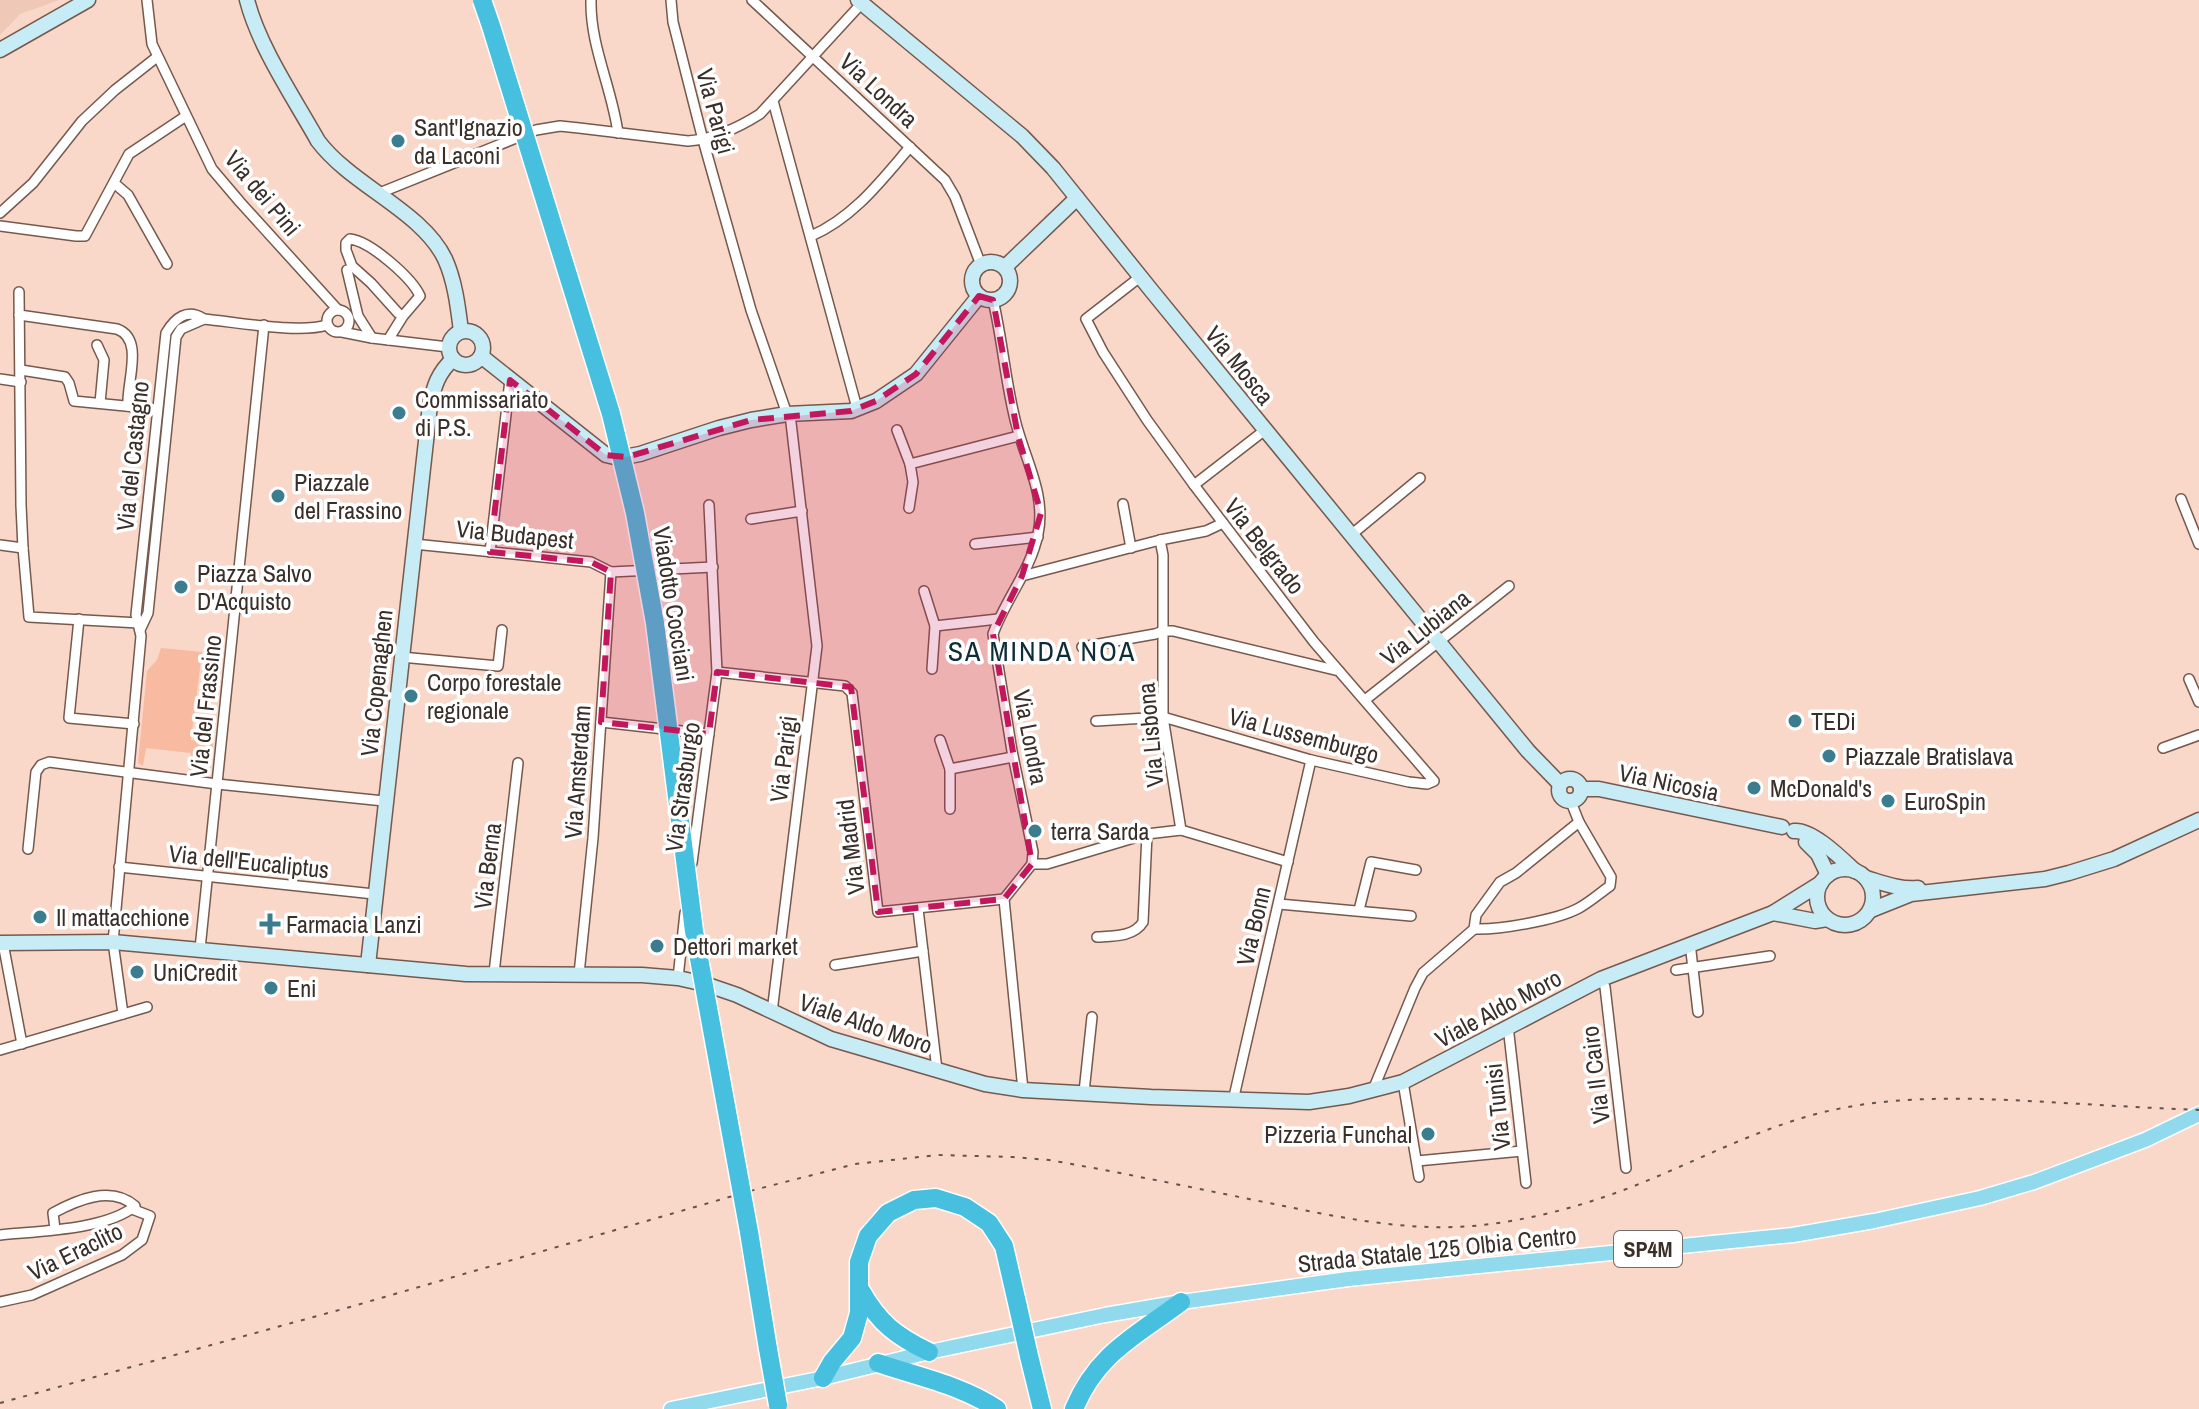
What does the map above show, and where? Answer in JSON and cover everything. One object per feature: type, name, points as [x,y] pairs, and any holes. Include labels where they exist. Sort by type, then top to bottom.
[{"type":"highway","name":"Viadotto Cocciani","points":[[482,0],[611,414],[635,513],[655,623],[694,931],[778,1407]]},
{"type":"highway","points":[[823,1378],[852,1338],[859,1313],[859,1262],[868,1236],[888,1213],[914,1200],[936,1198],[965,1207],[989,1223],[1004,1246],[1042,1409]]},
{"type":"highway","points":[[858,1288],[874,1313],[894,1332],[929,1352]]},
{"type":"highway","points":[[1074,1409],[1087,1383],[1112,1352],[1181,1302]]},
{"type":"highway","points":[[878,1363],[955,1386],[997,1409]]},
{"type":"main road","name":"Strada Statale 125 Olbia Centro","points":[[671,1409],[1105,1315],[1181,1302],[1379,1276],[1793,1235],[1887,1218],[1980,1198],[2034,1182],[2107,1155],[2199,1114]]},
{"type":"main road","points":[[723,1409],[751,1392]]},
{"type":"street","points":[[0,50],[88,0]]},
{"type":"street","name":"Via dei Pini","points":[[147,0],[152,44],[212,169],[338,310]]},
{"type":"street","points":[[247,0],[264,43],[318,141],[337,164],[418,225],[439,248],[452,278],[461,331]]},
{"type":"street","points":[[591,0],[594,37],[615,111],[618,133]]},
{"type":"street","name":"Via Parigi","points":[[671,0],[673,22],[703,140],[751,310],[788,414],[817,646],[772,1012]]},
{"type":"street","name":"Via Londra","points":[[752,0],[950,187],[981,265]]},
{"type":"street","points":[[377,194],[536,130],[560,126],[688,141],[703,140],[743,125],[773,101],[860,1]]},
{"type":"street","name":"Via Mosca","points":[[860,1],[1022,136],[1053,168],[1528,751],[1560,784]]},
{"type":"street","points":[[0,213],[33,183],[82,121],[157,57]]},
{"type":"street","points":[[773,101],[857,408]]},
{"type":"street","points":[[0,226],[85,236],[129,154],[186,116]]},
{"type":"street","points":[[811,236],[846,216],[910,147]]},
{"type":"street","points":[[114,183],[128,195],[167,264]]},
{"type":"street","points":[[1005,267],[1077,198]]},
{"type":"street","points":[[388,340],[420,296],[412,282],[373,250],[350,239],[346,250],[352,266],[403,316]]},
{"type":"street","points":[[992,262],[1005,267],[1010,276],[1009,289],[1001,298],[986,298],[973,287],[972,278],[981,265],[992,262]]},
{"type":"street","points":[[342,332],[353,316],[347,270]]},
{"type":"street","name":"Via Belgrado","points":[[1140,277],[1086,319],[1103,352],[1147,420],[1223,523],[1339,671],[1434,781]]},
{"type":"street","points":[[19,292],[23,548],[29,617],[140,626]]},
{"type":"street","points":[[481,356],[606,455],[619,458],[719,428],[788,414],[835,413],[876,401],[916,374],[986,298]]},
{"type":"street","name":"Via Londra","points":[[986,298],[1018,436],[1039,493],[1041,513],[1038,537],[993,634],[1013,757],[1029,825],[1032,864]]},
{"type":"street","points":[[372,338],[353,316],[338,310],[329,314],[327,325],[333,331],[372,338],[388,340],[474,363],[481,356],[481,339],[474,332],[461,331],[452,337],[455,357]]},
{"type":"street","name":"Via del Castagno","points":[[123,1014],[113,942],[141,636],[136,615],[166,333],[179,316],[192,314],[204,319],[311,329],[327,325]]},
{"type":"street","points":[[19,315],[117,329],[128,334],[133,350],[128,406]]},
{"type":"street","name":"Via del Castagno","points":[[140,626],[148,613],[176,337],[181,329],[204,319]]},
{"type":"street","name":"Via del Frassino","points":[[200,949],[264,325]]},
{"type":"street","points":[[97,345],[104,360],[100,403]]},
{"type":"street","name":"Via Copenaghen","points":[[368,965],[430,405],[436,380],[455,357]]},
{"type":"street","points":[[21,370],[65,377],[74,401],[156,409]]},
{"type":"street","points":[[0,379],[21,382]]},
{"type":"street","points":[[490,552],[510,380]]},
{"type":"street","points":[[897,430],[910,464],[913,482],[909,508]]},
{"type":"street","points":[[1194,485],[1265,430]]},
{"type":"street","points":[[910,464],[1018,436]]},
{"type":"street","points":[[1351,535],[1420,478]]},
{"type":"street","points":[[640,493],[666,650]]},
{"type":"street","points":[[2181,499],[2199,544]]},
{"type":"street","points":[[1123,504],[1131,548]]},
{"type":"street","name":"Via Strasburgo","points":[[678,978],[717,672],[709,505]]},
{"type":"street","points":[[751,519],[802,511]]},
{"type":"street","points":[[1022,576],[1206,531],[1223,523]]},
{"type":"street","points":[[975,544],[1038,537]]},
{"type":"street","name":"Via Lisbona","points":[[1160,540],[1163,555],[1163,717],[1181,830]]},
{"type":"street","name":"Via Budapest","points":[[414,544],[591,562],[611,572],[713,567]]},
{"type":"street","points":[[0,545],[23,548]]},
{"type":"street","name":"Via Amsterdam","points":[[579,974],[611,572]]},
{"type":"street","name":"Via Lubiana","points":[[1365,700],[1509,586]]},
{"type":"street","points":[[924,591],[935,626],[932,669]]},
{"type":"street","points":[[79,619],[69,718],[134,724]]},
{"type":"street","points":[[935,626],[998,619]]},
{"type":"street","points":[[401,657],[498,666],[502,630]]},
{"type":"street","points":[[1082,647],[1173,631],[1339,671]]},
{"type":"street","points":[[717,672],[813,681]]},
{"type":"street","points":[[2189,679],[2199,702]]},
{"type":"street","name":"Via Madrid","points":[[813,681],[845,686],[852,693],[878,912],[1004,899]]},
{"type":"street","name":"Via Lussemburgo","points":[[1096,721],[1163,717],[1311,760],[1409,782],[1427,784],[1434,781]]},
{"type":"street","points":[[601,722],[709,734]]},
{"type":"street","points":[[2163,748],[2199,735]]},
{"type":"street","points":[[940,740],[950,769],[950,809]]},
{"type":"street","points":[[950,769],[1013,757]]},
{"type":"street","name":"Via Bonn","points":[[1233,1101],[1311,760]]},
{"type":"street","points":[[28,849],[36,772],[41,765],[49,762],[217,784],[384,801]]},
{"type":"street","name":"Via Berna","points":[[494,973],[518,763]]},
{"type":"street","points":[[1474,929],[1491,930],[1528,924],[1577,909],[1610,886],[1611,877],[1571,802],[1561,798],[1558,791],[1560,784],[1566,780],[1578,783],[1581,789],[1577,799],[1571,802]]},
{"type":"street","name":"Via Nicosia","points":[[1581,789],[1599,789],[1802,830],[1860,874]]},
{"type":"street","points":[[1871,910],[1911,894],[2045,879],[2069,873],[2114,859],[2199,820]]},
{"type":"street","points":[[1373,1090],[1423,973],[1474,929],[1476,915],[1500,882],[1516,873],[1579,822]]},
{"type":"street","points":[[1788,829],[1818,854],[1825,879]]},
{"type":"street","points":[[1023,1090],[1004,899],[1032,864],[1047,864],[1147,834],[1181,830],[1288,862]]},
{"type":"street","points":[[1097,937],[1131,932],[1139,929],[1143,922],[1147,834]]},
{"type":"street","points":[[1359,910],[1371,862],[1416,870]]},
{"type":"street","name":"Via dell'Eucaliptus","points":[[119,867],[374,894]]},
{"type":"street","points":[[1860,874],[1874,894],[1871,910],[1853,925],[1839,925],[1827,919],[1818,903],[1818,892],[1825,879],[1841,869],[1860,874],[1909,889],[1959,885],[1970,888]]},
{"type":"street","name":"Viale Aldo Moro","points":[[1,943],[113,942],[466,974],[678,978],[737,995],[831,1039],[985,1084],[1023,1090],[1309,1102],[1349,1096],[1403,1082],[1601,979],[1773,913],[1825,879]]},
{"type":"street","points":[[1279,904],[1411,916]]},
{"type":"street","points":[[918,909],[937,1070]]},
{"type":"street","points":[[1773,913],[1815,921],[1827,919]]},
{"type":"street","points":[[1,943],[22,1044]]},
{"type":"street","points":[[1690,943],[1698,1012]]},
{"type":"street","points":[[835,965],[923,951]]},
{"type":"street","points":[[1676,970],[1770,956]]},
{"type":"street","name":"Via Il Cairo","points":[[1601,979],[1605,987],[1626,1168]]},
{"type":"street","points":[[0,1050],[147,1007]]},
{"type":"street","points":[[1084,1092],[1092,1017]]},
{"type":"street","name":"Via Tunisi","points":[[1508,1026],[1526,1183]]},
{"type":"street","points":[[1403,1082],[1419,1177]]},
{"type":"street","points":[[1417,1161],[1522,1151]]},
{"type":"street","points":[[0,1235],[93,1225],[135,1206],[118,1198],[101,1196],[80,1199],[53,1213],[55,1229]]},
{"type":"street","name":"Via Eraclito","points":[[0,1302],[32,1295],[122,1255],[142,1240],[150,1216],[132,1209]]},
{"type":"highlighted area","points":[[979,296],[993,300],[1018,436],[1041,513],[1022,576],[993,634],[1032,864],[1004,899],[878,912],[851,687],[717,672],[709,734],[601,722],[611,572],[591,562],[490,552],[510,380],[606,455],[627,457],[751,420],[851,411],[876,401],[916,374]]},
{"type":"shaded area","points":[[0,0],[59,0],[20,14],[0,35]]},
{"type":"shaded area","points":[[161,648],[202,652],[191,740],[213,744],[207,772],[189,771],[191,753],[146,748],[143,766],[138,763],[147,671],[157,660]]},
{"type":"railway","points":[[0,1403],[855,1164],[938,1155],[1049,1160],[1352,1219],[1404,1226],[1456,1227],[1521,1219],[1576,1206],[1629,1188],[1771,1128],[1848,1107],[1905,1100],[1962,1099],[2199,1110]]},
{"type":"place","name":"Sant'Ignazio da Laconi","points":[[398,141]]},
{"type":"place","name":"Commissariato di P.S.","points":[[399,413]]},
{"type":"place","name":"Piazzale del Frassino","points":[[278,496]]},
{"type":"place","name":"Piazza Salvo D'Acquisto","points":[[181,587]]},
{"type":"place","name":"Corpo forestale regionale","points":[[411,696]]},
{"type":"place","name":"TEDi","points":[[1795,721]]},
{"type":"place","name":"Piazzale Bratislava","points":[[1829,756]]},
{"type":"place","name":"McDonald's","points":[[1754,788]]},
{"type":"place","name":"EuroSpin","points":[[1888,801]]},
{"type":"place","name":"terra Sarda","points":[[1035,831]]},
{"type":"place","name":"Il mattacchione","points":[[40,917]]},
{"type":"place","name":"Farmacia Lanzi","points":[[270,924]]},
{"type":"place","name":"Dettori market","points":[[657,946]]},
{"type":"place","name":"UniCredit","points":[[137,972]]},
{"type":"place","name":"Eni","points":[[271,988]]},
{"type":"place","name":"Pizzeria Funchal","points":[[1428,1134]]},
{"type":"district","name":"SA MINDA NOA","points":[[1042,651]]}]
